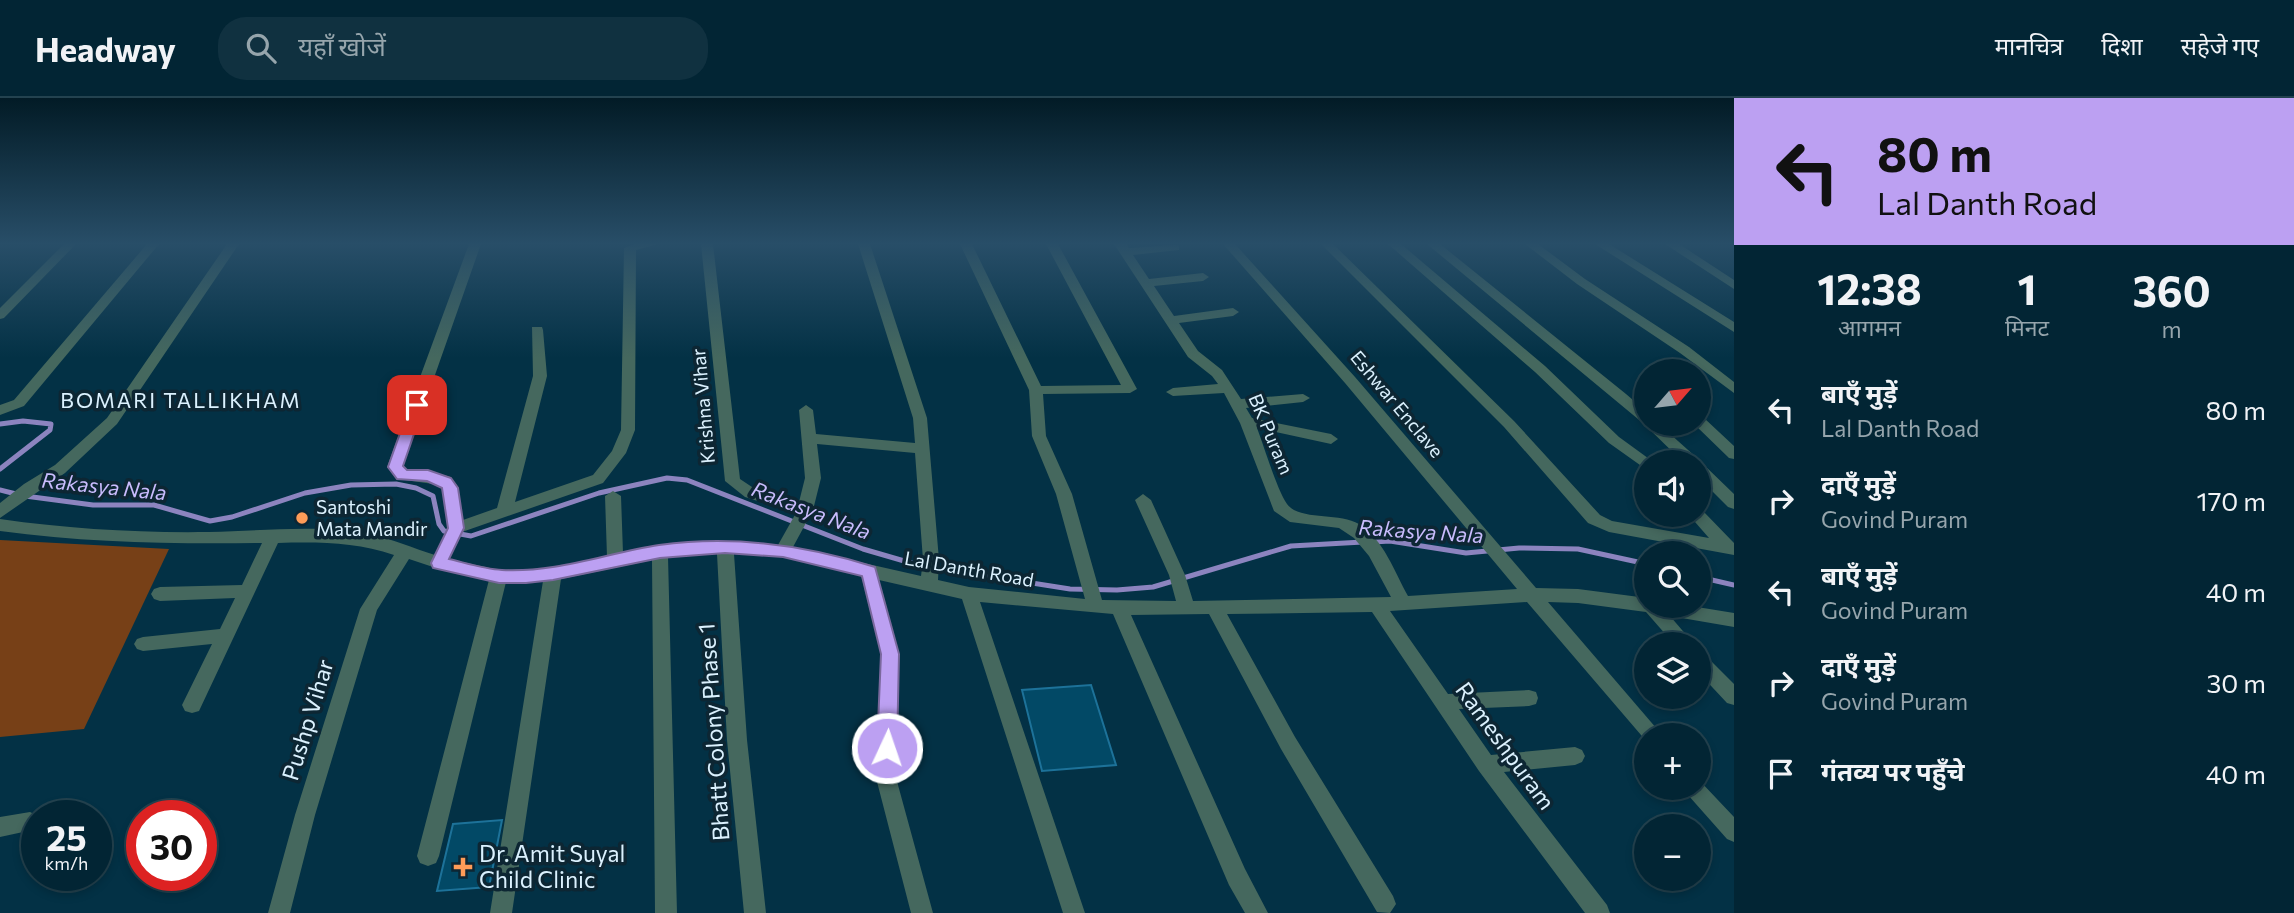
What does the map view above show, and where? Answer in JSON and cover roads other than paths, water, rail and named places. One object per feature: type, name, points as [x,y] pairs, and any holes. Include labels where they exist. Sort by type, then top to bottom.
[{"type":"street","points":[[0,315],[33,282]]},
{"type":"street","points":[[0,410],[19,403],[121,282]]},
{"type":"street","points":[[0,512],[29,488],[60,468],[112,421],[207,282]]},
{"type":"street","points":[[439,563],[453,535],[450,488],[446,481],[428,475],[403,475],[395,467],[459,282]]},
{"type":"street","points":[[453,535],[504,512],[598,479],[619,453],[628,430],[630,282]]},
{"type":"street","name":"Krishna Vihar","points":[[711,282],[733,481],[750,493],[802,517]]},
{"type":"street","points":[[876,282],[920,418],[930,572]]},
{"type":"street","points":[[984,282],[1036,390],[1039,436],[1064,494],[1093,596]]},
{"type":"street","points":[[1036,390],[1130,389],[1072,282]]},
{"type":"street","points":[[1144,283],[1154,282]]},
{"type":"street","name":"Eshwar Enclave","points":[[1263,282],[1350,380],[1640,723]]},
{"type":"street","points":[[1365,282],[1500,415],[1594,519],[1609,526],[1731,548]]},
{"type":"street","points":[[1438,282],[1540,369],[1614,440],[1634,455]]},
{"type":"street","points":[[1476,282],[1559,345],[1634,409]]},
{"type":"street","points":[[1583,282],[1695,354],[1734,389]]},
{"type":"street","points":[[1664,282],[1734,328]]},
{"type":"street","name":"BK Puram","points":[[1144,283],[1193,354],[1217,373],[1228,388],[1247,421],[1275,499],[1288,516],[1351,526],[1369,543],[1403,603]]},
{"type":"street","points":[[1170,320],[1233,312]]},
{"type":"street","points":[[504,512],[540,376],[537,330]]},
{"type":"street","points":[[1173,393],[1228,388]]},
{"type":"street","points":[[1237,404],[1303,398]]},
{"type":"street","points":[[783,551],[802,517],[813,478],[806,410]]},
{"type":"street","points":[[1247,421],[1331,439]]},
{"type":"street","points":[[1712,433],[1734,454]]},
{"type":"street","points":[[1664,436],[1679,450]]},
{"type":"street","points":[[808,438],[923,449]]},
{"type":"street","points":[[1711,481],[1734,503]]},
{"type":"street","points":[[613,496],[615,560]]},
{"type":"street","points":[[1143,500],[1178,579],[1187,609]]},
{"type":"street","name":"Lal Danth Road","points":[[0,525],[57,533],[166,538],[326,536],[369,540],[439,563],[499,576],[553,574],[660,551],[725,547],[783,551],[869,572],[930,572],[969,593],[1028,601],[1093,596],[1119,608],[1215,609],[1377,605],[1529,595],[1578,596],[1634,603]]},
{"type":"street","points":[[1709,527],[1731,548]]},
{"type":"street","points":[[192,705],[273,537]]},
{"type":"street","name":"Bhatt Colony Phase 1","points":[[725,547],[737,740],[755,913]]},
{"type":"street","name":"Pushp Vihar","points":[[279,913],[305,816],[369,609],[406,550]]},
{"type":"street","points":[[660,551],[666,913]]},
{"type":"street","points":[[869,572],[890,654],[885,774],[922,913]]},
{"type":"street","points":[[500,913],[553,574]]},
{"type":"street","points":[[428,856],[499,576]]},
{"type":"street","points":[[160,594],[247,591]]},
{"type":"street","points":[[969,593],[1074,913]]},
{"type":"street","name":"Rameshpuram","points":[[1377,605],[1486,765],[1599,913]]},
{"type":"street","points":[[1119,608],[1237,877],[1257,913]]},
{"type":"street","points":[[1215,609],[1288,743],[1385,904]]},
{"type":"street","name":"Lal Danth Road","points":[[1711,616],[1734,620]]},
{"type":"street","points":[[1662,618],[1674,632]]},
{"type":"street","points":[[143,643],[225,636]]},
{"type":"street","points":[[1711,673],[1734,697]]},
{"type":"street","points":[[1442,702],[1529,698]]},
{"type":"street","points":[[1486,765],[1575,756]]},
{"type":"street","points":[[1706,800],[1734,832]]},
{"type":"street","points":[[0,827],[21,824]]},
{"type":"waterway","name":"Rakasya Nala","points":[[0,424],[23,421],[51,424],[50,430],[0,469]]},
{"type":"waterway","name":"Rakasya Nala","points":[[25,496],[93,505],[154,505],[210,521],[232,517],[305,493],[351,485],[396,484],[416,488],[433,496],[439,524],[444,531],[471,536],[599,493],[667,478],[687,480],[863,549],[918,565],[1070,589],[1117,590],[1153,587],[1291,546],[1363,542]]},
{"type":"waterway","name":"Rakasya Nala","points":[[0,490],[16,494]]},
{"type":"waterway","name":"Rakasya Nala","points":[[1373,542],[1390,541],[1466,553],[1519,548],[1578,549],[1634,561]]},
{"type":"waterway","name":"Rakasya Nala","points":[[1711,580],[1734,585]]},
{"type":"place","name":"Santoshi Mata Mandir","points":[[302,518]]},
{"type":"place","name":"Dr. Amit Suyal Child Clinic","points":[[463,867]]},
{"type":"district","name":"BOMARI TALLIKHAM","points":[[181,401]]}]
